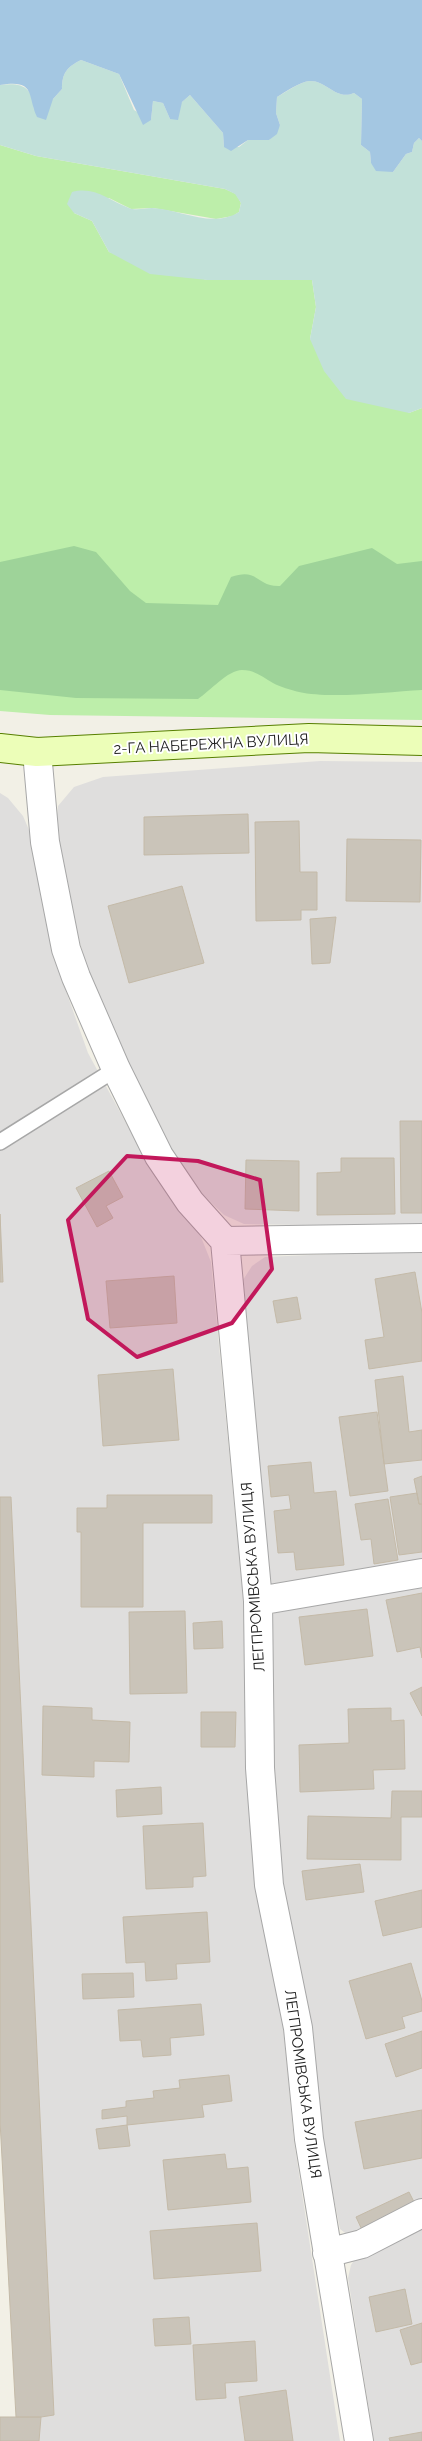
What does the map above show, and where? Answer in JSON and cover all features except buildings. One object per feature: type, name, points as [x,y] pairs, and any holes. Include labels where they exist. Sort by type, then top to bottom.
[{"type":"main road","name":"2-ГА НАБЕРЕЖНА ВУЛИЦЯ","points":[[0,748],[37,752],[309,738],[422,740]]},
{"type":"street","points":[[37,752],[45,842],[66,948],[76,977],[116,1069],[159,1156],[190,1202],[226,1241],[422,1238]]},
{"type":"street","name":"ЛЕГПРОМІВСЬКА ВУЛИЦЯ","points":[[226,1241],[258,1601],[260,1768],[269,1885],[298,2028],[309,2139],[359,2441]]},
{"type":"street","points":[[258,1601],[422,1573]]},
{"type":"street","points":[[328,2253],[362,2244],[422,2213]]},
{"type":"lane","points":[[0,1142],[116,1069]]},
{"type":"highlighted area","points":[[127,1156],[198,1161],[260,1180],[272,1269],[232,1323],[137,1357],[88,1319],[68,1220]]},
{"type":"shaded area","points":[[0,0],[422,0],[422,141],[419,138],[414,143],[412,152],[406,154],[393,172],[376,171],[371,163],[370,152],[361,145],[362,99],[354,93],[342,94],[321,84],[309,81],[297,85],[277,97],[276,113],[280,125],[277,134],[269,140],[248,140],[231,151],[224,147],[223,133],[190,95],[182,102],[178,120],[170,119],[163,103],[153,101],[151,120],[143,125],[119,74],[81,60],[66,71],[62,89],[53,99],[46,120],[37,117],[28,90],[25,87],[20,84],[0,85]]},
{"type":"shaded area","points":[[81,60],[119,74],[134,110],[151,120],[153,101],[163,103],[170,119],[182,102],[190,95],[223,133],[224,147],[239,147],[248,140],[269,140],[280,125],[276,113],[277,97],[297,85],[309,81],[321,84],[342,94],[354,93],[362,99],[361,145],[370,152],[371,163],[393,172],[406,154],[412,152],[414,143],[419,138],[422,141],[422,408],[409,413],[346,399],[324,371],[310,339],[316,307],[312,280],[207,280],[150,274],[109,252],[92,221],[74,213],[67,204],[72,192],[88,191],[95,192],[132,209],[163,209],[196,217],[218,219],[229,217],[239,212],[241,203],[235,194],[225,189],[36,156],[0,145],[0,85],[14,84],[25,88],[29,91],[34,110],[53,99],[62,89],[66,71]]},
{"type":"shaded area","points":[[320,761],[422,762],[422,1227],[244,1224],[224,1215],[191,1183],[163,1142],[125,1062],[89,974],[71,912],[54,841],[58,806],[74,787],[103,777]]},
{"type":"shaded area","points":[[0,793],[8,798],[23,816],[35,844],[61,977],[88,1053],[152,1171],[201,1237],[211,1262],[248,1649],[255,1878],[283,2024],[294,2141],[340,2441],[39,2441],[41,2417],[54,2415],[11,1498],[0,1497]]},
{"type":"shaded area","points":[[422,1250],[422,1565],[273,1587],[270,1582],[243,1280],[252,1266],[265,1257]]},
{"type":"shaded area","points":[[422,1581],[422,2204],[349,2236],[340,2229],[322,2139],[284,1896],[272,1770],[270,1617],[276,1612]]},
{"type":"shaded area","points":[[422,2221],[422,2441],[374,2441],[348,2278],[351,2265],[359,2253]]},
{"type":"green space","points":[[0,145],[36,156],[225,189],[236,194],[241,203],[239,212],[233,216],[216,219],[153,208],[131,209],[109,198],[74,213],[92,221],[109,252],[207,280],[312,280],[316,307],[310,339],[409,413],[422,408],[422,720],[50,715],[0,711]]},
{"type":"green space","points":[[74,546],[96,552],[130,591],[146,603],[218,605],[231,577],[247,574],[266,584],[280,586],[299,566],[372,548],[397,564],[422,561],[422,690],[359,694],[312,694],[282,687],[255,673],[242,670],[231,673],[198,699],[76,698],[0,690],[0,562]]}]
